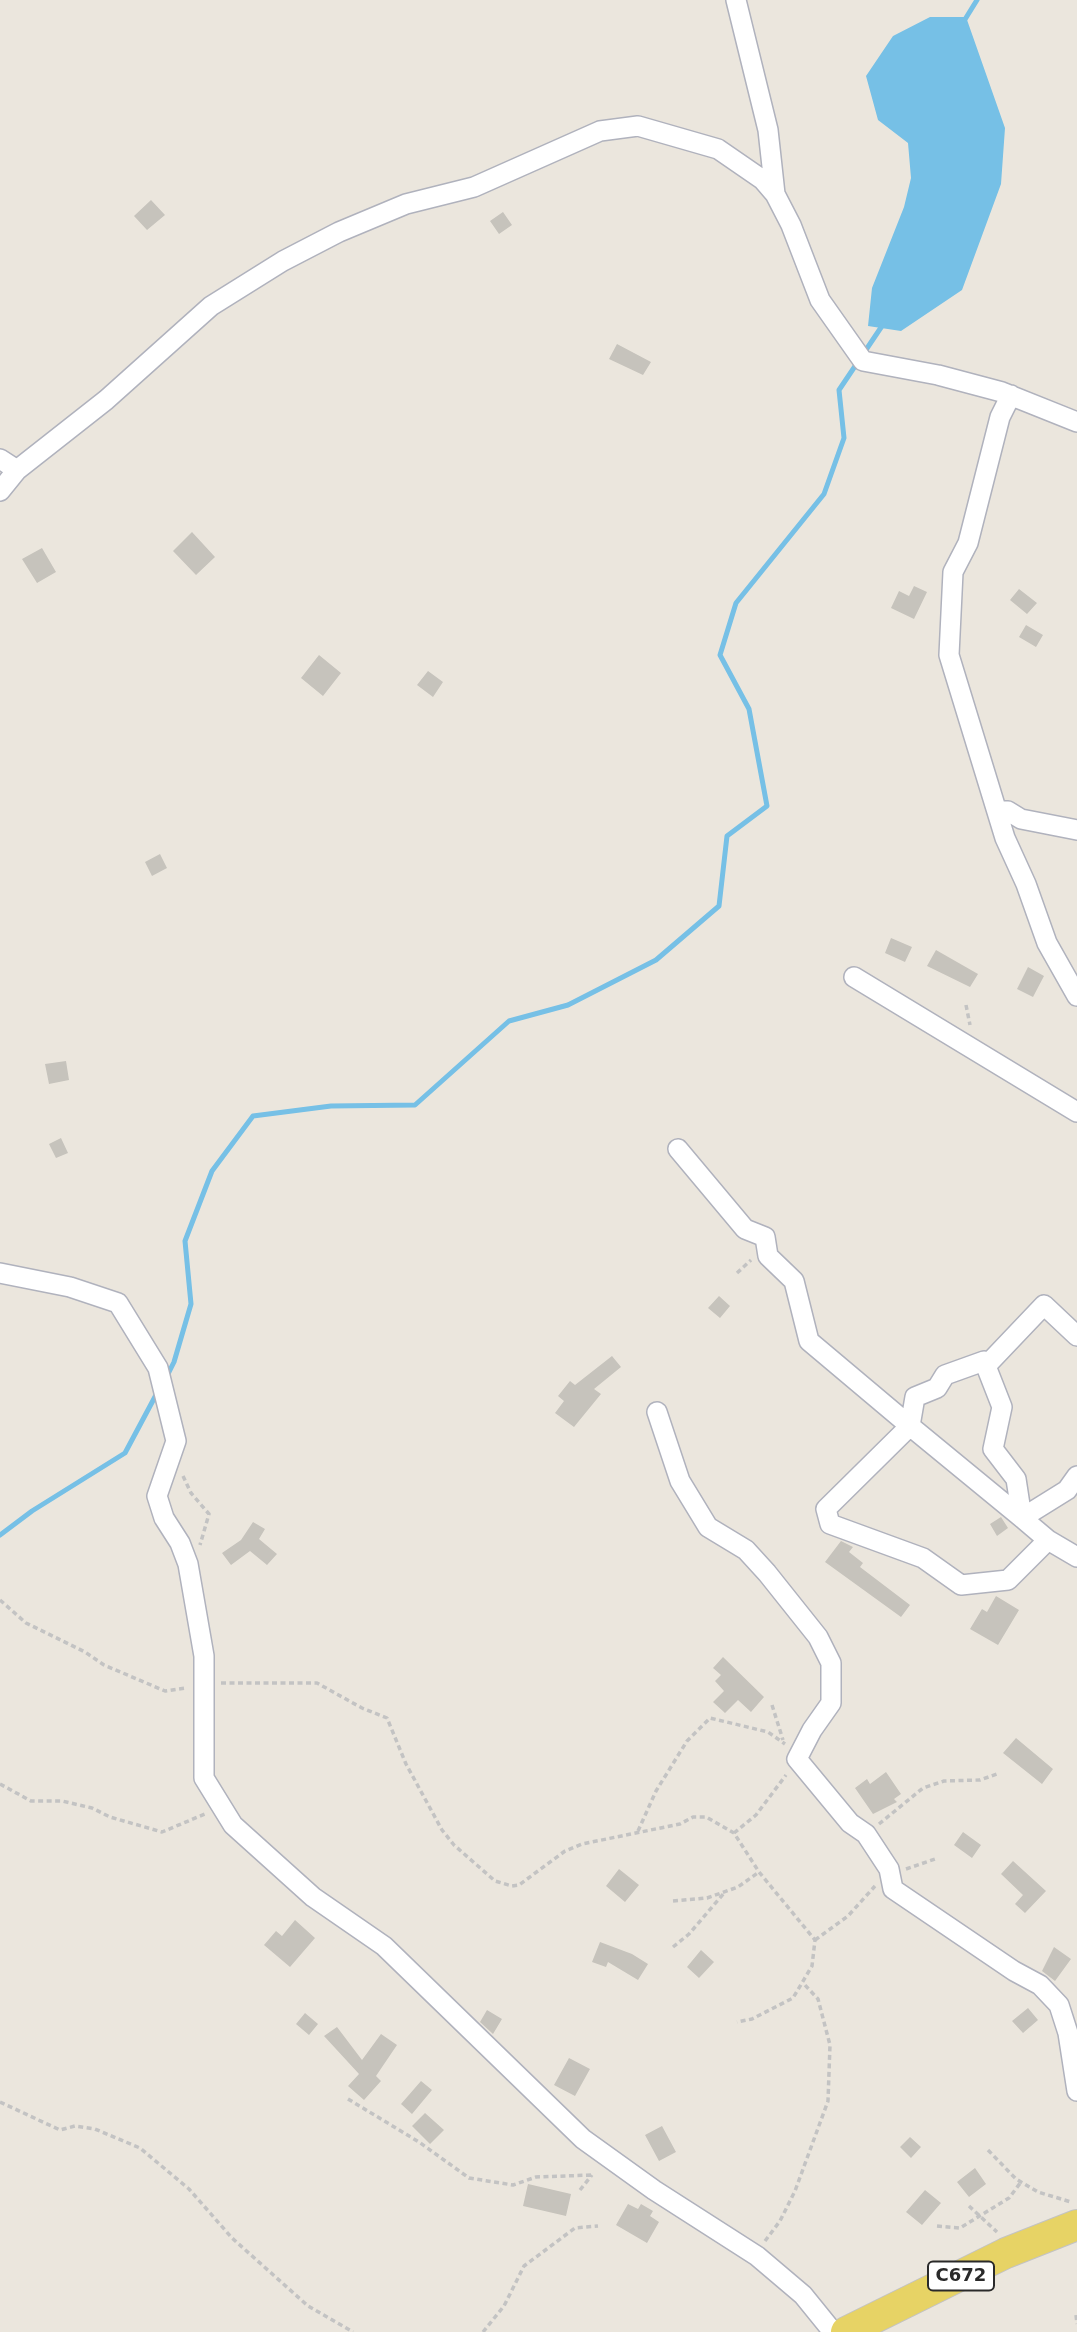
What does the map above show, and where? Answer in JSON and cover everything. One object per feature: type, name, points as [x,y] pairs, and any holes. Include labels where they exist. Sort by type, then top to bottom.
[{"type":"main road","name":"C672","points":[[848,2332],[1018,2248],[1077,2225]]},
{"type":"street","points":[[736,0],[768,130],[775,194]]},
{"type":"street","points":[[0,491],[17,470],[106,400],[211,306],[283,261],[339,232],[406,204],[474,187],[600,131],[638,127],[718,149],[751,169],[775,194],[792,225],[820,300],[863,361],[937,374],[1011,395],[1077,422]]},
{"type":"street","points":[[1011,395],[1000,417],[968,543],[953,572],[949,655],[997,811],[1047,943],[1077,996]]},
{"type":"street","points":[[0,459],[17,470]]},
{"type":"street","points":[[997,811],[1009,811],[1021,819],[1077,830]]},
{"type":"street","points":[[854,977],[1077,1112]]},
{"type":"street","points":[[678,1149],[745,1229],[765,1237],[768,1256],[794,1281],[808,1341],[1048,1540],[1077,1557]]},
{"type":"street","points":[[0,1273],[70,1287],[118,1303],[158,1368],[176,1441],[157,1496],[163,1518],[180,1543],[188,1564],[204,1656],[204,1778],[217,1804],[233,1825],[313,1897],[384,1946],[550,2109],[606,2156],[758,2256],[803,2295],[833,2332]]},
{"type":"street","points":[[986,1366],[1044,1305],[1077,1336]]},
{"type":"street","points":[[1022,1518],[1016,1479],[993,1450],[1002,1407],[984,1362],[945,1375],[937,1388],[915,1397],[910,1426],[826,1509],[830,1524],[923,1558],[961,1585],[1008,1580],[1048,1540]]},
{"type":"street","points":[[657,1412],[680,1481],[708,1527],[746,1550],[767,1573],[818,1637],[831,1664],[831,1703],[812,1730],[797,1759],[850,1823],[866,1834],[892,1878],[892,1889],[1014,1971],[1040,1984],[1059,2005],[1068,2033],[1077,2091]]},
{"type":"street","points":[[1022,1518],[1067,1490],[1077,1476]]},
{"type":"path","points":[[170,1460],[209,1514],[203,1540],[195,1557],[188,1564]]},
{"type":"path","points":[[0,1600],[26,1623],[59,1642],[85,1652],[104,1665],[165,1690],[205,1684],[317,1683],[354,1704],[387,1718],[406,1764],[442,1830],[454,1845],[495,1881],[519,1885],[565,1851],[582,1844],[706,1817],[734,1833],[759,1872],[815,1940],[812,1966],[804,1984],[793,1998],[752,2019],[737,2022]]},
{"type":"path","points":[[734,1833],[756,1815],[797,1759],[784,1742],[772,1705]]},
{"type":"path","points":[[638,1832],[656,1791],[687,1741],[709,1718],[768,1732],[784,1742]]},
{"type":"path","points":[[866,1834],[923,1788],[944,1781],[980,1780],[997,1774]]},
{"type":"path","points":[[0,1784],[31,1801],[62,1801],[92,1808],[129,1824],[162,1832],[202,1816],[217,1804]]},
{"type":"path","points":[[815,1940],[848,1916],[871,1888],[904,1869],[938,1858]]},
{"type":"path","points":[[673,1901],[707,1898],[726,1891],[759,1872]]},
{"type":"path","points":[[673,1947],[689,1934],[726,1891]]},
{"type":"path","points":[[758,2256],[795,2191],[828,2101],[830,2045],[818,1999],[804,1984]]},
{"type":"path","points":[[348,2099],[419,2142],[469,2178],[513,2185],[536,2177],[592,2175]]},
{"type":"path","points":[[0,2102],[60,2130],[75,2126],[96,2129],[140,2148],[189,2189],[232,2238],[308,2306],[353,2332]]},
{"type":"path","points":[[988,2150],[1021,2182],[1038,2192],[1077,2203]]},
{"type":"path","points":[[580,2190],[606,2156]]},
{"type":"path","points":[[937,2226],[960,2228],[1009,2198],[1021,2182]]},
{"type":"path","points":[[969,2206],[1018,2248]]},
{"type":"path","points":[[484,2332],[504,2306],[524,2266],[575,2228],[598,2226]]},
{"type":"path","points":[[1076,2315],[1077,2324]]},
{"type":"water","points":[[930,17],[966,17],[1005,128],[1001,184],[962,290],[901,331],[868,326],[872,288],[904,207],[911,178],[908,143],[878,120],[866,76],[893,36]]},
{"type":"building","points":[[151,200],[165,215],[147,230],[134,216]]},
{"type":"building","points":[[503,212],[512,225],[499,234],[490,221]]},
{"type":"building","points":[[617,344],[651,362],[643,375],[609,359]]},
{"type":"building","points":[[192,532],[215,557],[196,575],[173,551]]},
{"type":"building","points":[[42,548],[56,572],[37,583],[22,559]]},
{"type":"building","points":[[914,586],[927,592],[914,619],[891,608],[899,591],[909,596]]},
{"type":"building","points":[[1019,589],[1037,603],[1027,614],[1010,600]]},
{"type":"building","points":[[1026,625],[1043,635],[1036,647],[1019,637]]},
{"type":"building","points":[[319,655],[341,673],[323,696],[301,678]]},
{"type":"building","points":[[428,671],[443,682],[433,697],[417,685]]},
{"type":"building","points":[[160,854],[167,868],[152,876],[145,862]]},
{"type":"building","points":[[891,938],[912,947],[905,962],[885,953]]},
{"type":"building","points":[[936,950],[978,974],[970,987],[927,966]]},
{"type":"building","points":[[1028,967],[1044,976],[1033,997],[1017,989]]},
{"type":"building","points":[[66,1061],[69,1080],[49,1084],[45,1064]]},
{"type":"building","points":[[61,1138],[68,1153],[56,1158],[49,1144]]},
{"type":"building","points":[[719,1296],[730,1306],[720,1318],[708,1308]]},
{"type":"building","points":[[612,1356],[621,1367],[594,1389],[601,1394],[574,1427],[555,1413],[564,1401],[558,1396],[570,1381],[575,1385]]},
{"type":"building","points":[[1001,1517],[1008,1528],[997,1536],[990,1524]]},
{"type":"building","points":[[253,1522],[265,1529],[259,1539],[277,1554],[267,1565],[250,1551],[231,1565],[222,1553],[241,1540]]},
{"type":"building","points":[[841,1541],[853,1547],[849,1552],[863,1563],[860,1567],[910,1605],[901,1617],[825,1562]]},
{"type":"building","points":[[996,1596],[1019,1610],[998,1645],[970,1629],[982,1609],[987,1612]]},
{"type":"building","points":[[723,1657],[764,1697],[751,1712],[738,1700],[725,1713],[713,1702],[724,1691],[715,1681],[721,1675],[713,1668]]},
{"type":"building","points":[[1016,1738],[1053,1769],[1042,1784],[1003,1753]]},
{"type":"building","points":[[886,1772],[901,1794],[894,1799],[897,1802],[873,1814],[855,1788],[867,1779],[870,1784]]},
{"type":"building","points":[[963,1832],[981,1845],[972,1858],[954,1845]]},
{"type":"building","points":[[1013,1861],[1046,1891],[1025,1913],[1015,1904],[1023,1895],[1001,1874]]},
{"type":"building","points":[[619,1869],[639,1885],[625,1902],[606,1886]]},
{"type":"building","points":[[295,1920],[315,1938],[290,1967],[264,1945],[276,1931],[282,1936]]},
{"type":"building","points":[[600,1942],[632,1954],[648,1964],[638,1980],[608,1962],[606,1967],[592,1962]]},
{"type":"building","points":[[1054,1947],[1071,1959],[1055,1981],[1042,1971]]},
{"type":"building","points":[[701,1950],[714,1962],[699,1978],[687,1967]]},
{"type":"building","points":[[1028,2008],[1038,2020],[1023,2033],[1012,2021]]},
{"type":"building","points":[[487,2010],[502,2019],[493,2034],[480,2022]]},
{"type":"building","points":[[305,2013],[318,2024],[309,2035],[296,2024]]},
{"type":"building","points":[[337,2027],[362,2060],[381,2034],[397,2045],[376,2076],[381,2081],[364,2100],[348,2086],[359,2074],[324,2036]]},
{"type":"building","points":[[569,2058],[590,2069],[575,2096],[554,2085]]},
{"type":"building","points":[[421,2081],[432,2090],[412,2114],[401,2104]]},
{"type":"building","points":[[425,2113],[444,2130],[430,2144],[412,2126]]},
{"type":"building","points":[[662,2126],[676,2152],[659,2161],[645,2135]]},
{"type":"building","points":[[910,2137],[921,2147],[911,2158],[900,2147]]},
{"type":"building","points":[[975,2168],[986,2184],[969,2197],[957,2182]]},
{"type":"building","points":[[528,2184],[571,2194],[566,2216],[523,2206]]},
{"type":"building","points":[[925,2190],[941,2203],[922,2225],[906,2212]]},
{"type":"building","points":[[628,2204],[638,2209],[641,2204],[653,2211],[650,2216],[659,2222],[647,2243],[616,2225]]},
{"type":"waterway","points":[[964,21],[977,0]]},
{"type":"waterway","points":[[167,1376],[174,1362],[191,1304],[185,1241],[212,1171],[253,1116],[331,1106],[415,1105],[509,1021],[568,1005],[656,960],[719,906],[727,836],[767,806],[749,709],[720,655],[736,603],[824,494],[844,438],[839,390],[884,323]]},
{"type":"waterway","points":[[0,1535],[32,1511],[125,1453],[157,1393]]}]
